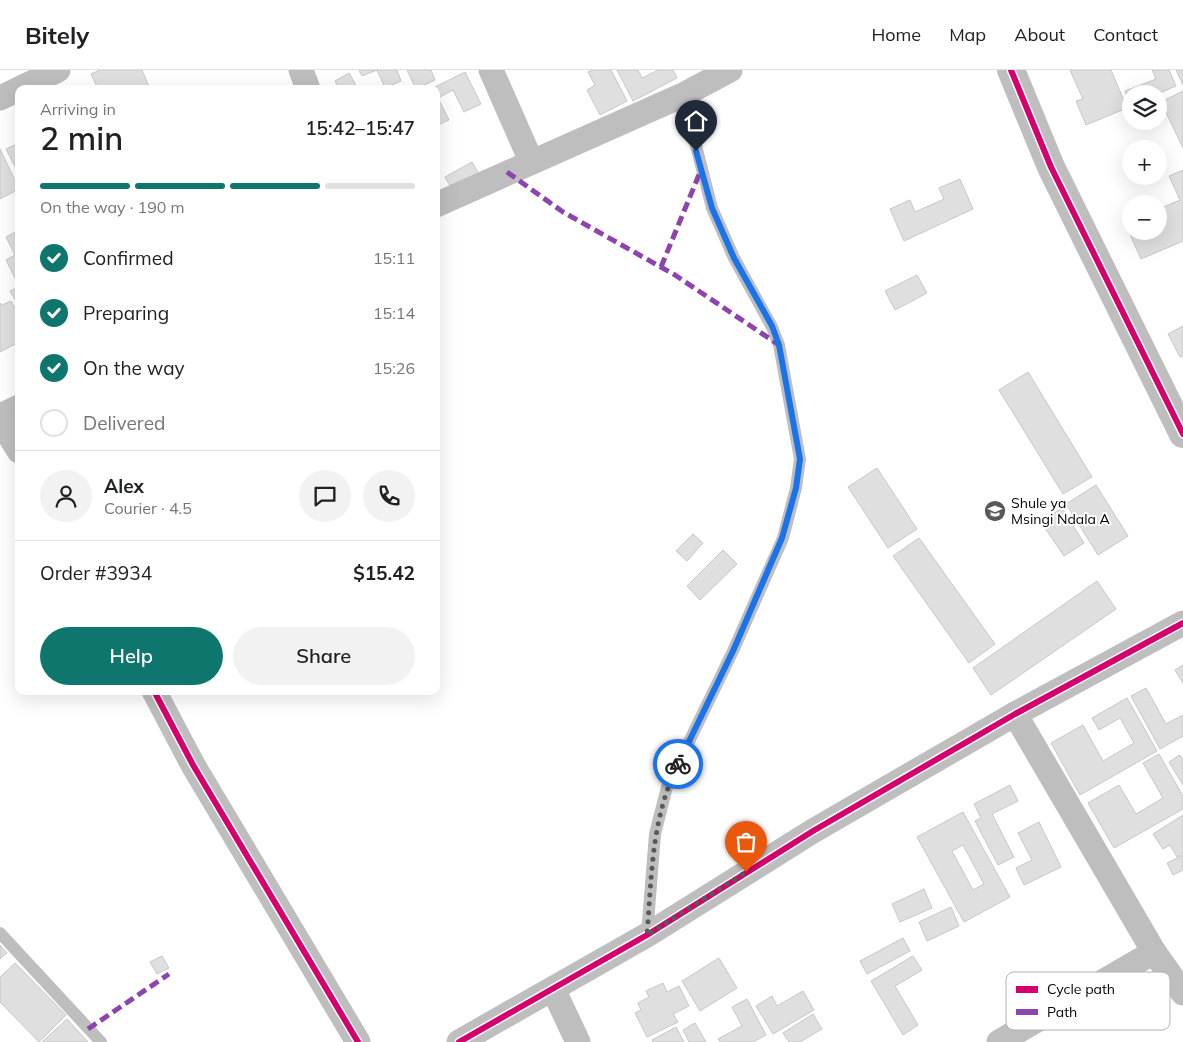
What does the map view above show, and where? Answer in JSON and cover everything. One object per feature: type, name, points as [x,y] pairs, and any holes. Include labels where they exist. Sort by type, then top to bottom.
[{"type":"street","points":[[27,85],[58,70]]},
{"type":"street","points":[[301,70],[307,85]]},
{"type":"street","points":[[491,70],[531,161]]},
{"type":"street","points":[[440,203],[682,94],[730,70]]},
{"type":"street","points":[[1011,70],[1051,167],[1183,434]]},
{"type":"street","points":[[0,98],[15,91]]},
{"type":"street","points":[[0,416],[15,409]]},
{"type":"street","points":[[0,420],[15,445]]},
{"type":"street","points":[[459,1042],[647,935],[813,831],[1016,714],[1183,623]]},
{"type":"street","points":[[156,695],[193,765],[358,1042]]},
{"type":"street","points":[[1016,714],[1154,952],[1168,972]]},
{"type":"street","points":[[1119,972],[1154,952]]},
{"type":"street","points":[[1170,975],[1183,993]]},
{"type":"street","points":[[553,988],[578,1042]]},
{"type":"street","points":[[998,1042],[1019,1030]]},
{"type":"lane","points":[[647,935],[655,834],[667,786],[733,651],[782,538],[796,488],[800,459],[779,345],[772,326],[734,258],[712,208],[682,94]]},
{"type":"lane","points":[[0,933],[101,1042]]},
{"type":"building","points":[[100,70],[142,70],[148,85],[96,85],[91,74]]},
{"type":"building","points":[[359,70],[377,70],[362,76]]},
{"type":"building","points":[[377,70],[397,70],[401,81],[392,85],[384,85]]},
{"type":"building","points":[[407,70],[431,70],[435,80],[424,85],[414,85]]},
{"type":"building","points":[[592,70],[611,70],[627,101],[600,115],[587,90],[595,85],[588,72]]},
{"type":"building","points":[[617,70],[638,70],[642,78],[658,70],[673,70],[677,78],[633,101]]},
{"type":"building","points":[[1070,70],[1111,70],[1122,96],[1122,110],[1086,125],[1076,101],[1083,99]]},
{"type":"building","points":[[1152,70],[1169,70],[1176,86],[1167,90],[1167,85],[1140,85],[1156,79]]},
{"type":"building","points":[[1176,70],[1183,70],[1183,85]]},
{"type":"building","points":[[465,72],[481,104],[464,112],[453,90],[440,97],[439,85]]},
{"type":"building","points":[[349,73],[356,85],[337,85],[335,81]]},
{"type":"building","points":[[1183,91],[1183,148],[1167,115],[1167,99]]},
{"type":"building","points":[[440,102],[449,120],[440,124]]},
{"type":"building","points":[[15,145],[15,166],[6,149]]},
{"type":"building","points":[[0,149],[15,181],[15,191],[0,199]]},
{"type":"building","points":[[472,162],[479,174],[452,189],[445,177]]},
{"type":"building","points":[[1183,170],[1183,241],[1141,259],[1133,240],[1167,240],[1167,206],[1180,200],[1169,176]]},
{"type":"building","points":[[960,179],[973,209],[904,241],[890,209],[910,200],[915,212],[944,199],[939,188]]},
{"type":"building","points":[[15,232],[15,255],[6,237]]},
{"type":"building","points":[[15,255],[15,278],[6,260]]},
{"type":"building","points":[[917,275],[927,293],[895,310],[885,291]]},
{"type":"building","points":[[15,289],[15,299],[10,291]]},
{"type":"building","points":[[11,301],[15,308],[15,344],[0,352],[0,303],[2,305]]},
{"type":"building","points":[[1183,326],[1183,356],[1180,357],[1168,334]]},
{"type":"building","points":[[1028,372],[1092,477],[1063,494],[999,390]]},
{"type":"building","points":[[877,468],[917,529],[888,548],[848,487]]},
{"type":"building","points":[[1096,485],[1128,536],[1098,555],[1066,504]]},
{"type":"building","points":[[1062,508],[1084,543],[1064,556],[1041,522]]},
{"type":"building","points":[[693,534],[703,543],[687,561],[676,551]]},
{"type":"building","points":[[919,538],[995,644],[969,663],[893,556]]},
{"type":"building","points":[[723,550],[737,564],[700,600],[687,586]]},
{"type":"building","points":[[1097,581],[1116,609],[991,695],[973,668]]},
{"type":"building","points":[[1183,665],[1183,683],[1175,670]]},
{"type":"building","points":[[1146,688],[1166,724],[1183,715],[1183,736],[1160,749],[1131,696]]},
{"type":"building","points":[[1127,698],[1157,751],[1080,795],[1051,743],[1083,725],[1103,761],[1134,743],[1120,718],[1099,730],[1092,718]]},
{"type":"building","points":[[1159,754],[1183,796],[1183,809],[1114,848],[1088,803],[1119,785],[1136,814],[1163,798],[1143,763]]},
{"type":"building","points":[[1180,755],[1183,760],[1183,785],[1169,762]]},
{"type":"building","points":[[1010,785],[1018,801],[992,814],[1014,857],[998,865],[975,821],[981,818],[974,804]]},
{"type":"building","points":[[963,812],[1010,897],[964,922],[917,837]],"holes":[[[963,845],[984,884],[973,890],[952,851]]]},
{"type":"building","points":[[1183,815],[1183,853],[1177,857],[1170,845],[1163,849],[1153,834]]},
{"type":"building","points":[[1039,822],[1061,867],[1024,885],[1016,868],[1032,860],[1018,833]]},
{"type":"building","points":[[1183,855],[1183,870],[1173,875],[1167,863]]},
{"type":"building","points":[[924,889],[932,908],[900,922],[892,904]]},
{"type":"building","points":[[951,907],[959,926],[927,941],[919,922]]},
{"type":"building","points":[[903,938],[910,951],[867,974],[860,961]]},
{"type":"building","points":[[0,945],[7,953],[0,959]]},
{"type":"building","points":[[162,956],[169,968],[157,974],[150,962]]},
{"type":"building","points":[[913,956],[922,970],[895,986],[918,1025],[903,1035],[871,981]]},
{"type":"building","points":[[719,958],[737,988],[700,1011],[682,981]]},
{"type":"building","points":[[15,963],[66,1015],[39,1042],[0,1002],[0,977]]},
{"type":"building","points":[[663,983],[667,992],[679,986],[689,1006],[673,1014],[678,1022],[647,1037],[635,1013],[641,1010],[638,1003],[649,997],[646,991]]},
{"type":"building","points":[[803,991],[814,1010],[773,1034],[756,1006],[772,996],[777,1006]]},
{"type":"building","points":[[747,999],[766,1035],[753,1042],[720,1042],[718,1039],[742,1026],[732,1007]]},
{"type":"building","points":[[813,1014],[822,1029],[800,1042],[789,1042],[783,1033]]},
{"type":"building","points":[[67,1019],[88,1042],[42,1042]]},
{"type":"building","points":[[695,1023],[706,1042],[689,1042],[683,1030]]},
{"type":"building","points":[[676,1027],[684,1042],[653,1042],[652,1040]]},
{"type":"marked path","points":[[661,267],[701,170]]},
{"type":"marked path","points":[[507,172],[563,212],[675,275],[779,345]]},
{"type":"marked path","points":[[88,1029],[169,974]]},
{"type":"cycle path","points":[[1011,70],[1051,167],[1183,434]]},
{"type":"cycle path","points":[[459,1042],[647,935],[813,831],[1015,714],[1183,623]]},
{"type":"cycle path","points":[[156,695],[193,765],[358,1042]]},
{"type":"way so far","points":[[678,764],[667,786],[655,834],[647,935],[746,872]]},
{"type":"place","name":"Shule ya Msingi Ndala A","points":[[995,511]]},
{"type":"route","points":[[678,764],[758,597],[782,538],[796,488],[800,459],[799,444],[779,345],[772,326],[734,258],[712,208],[696,151]]}]
